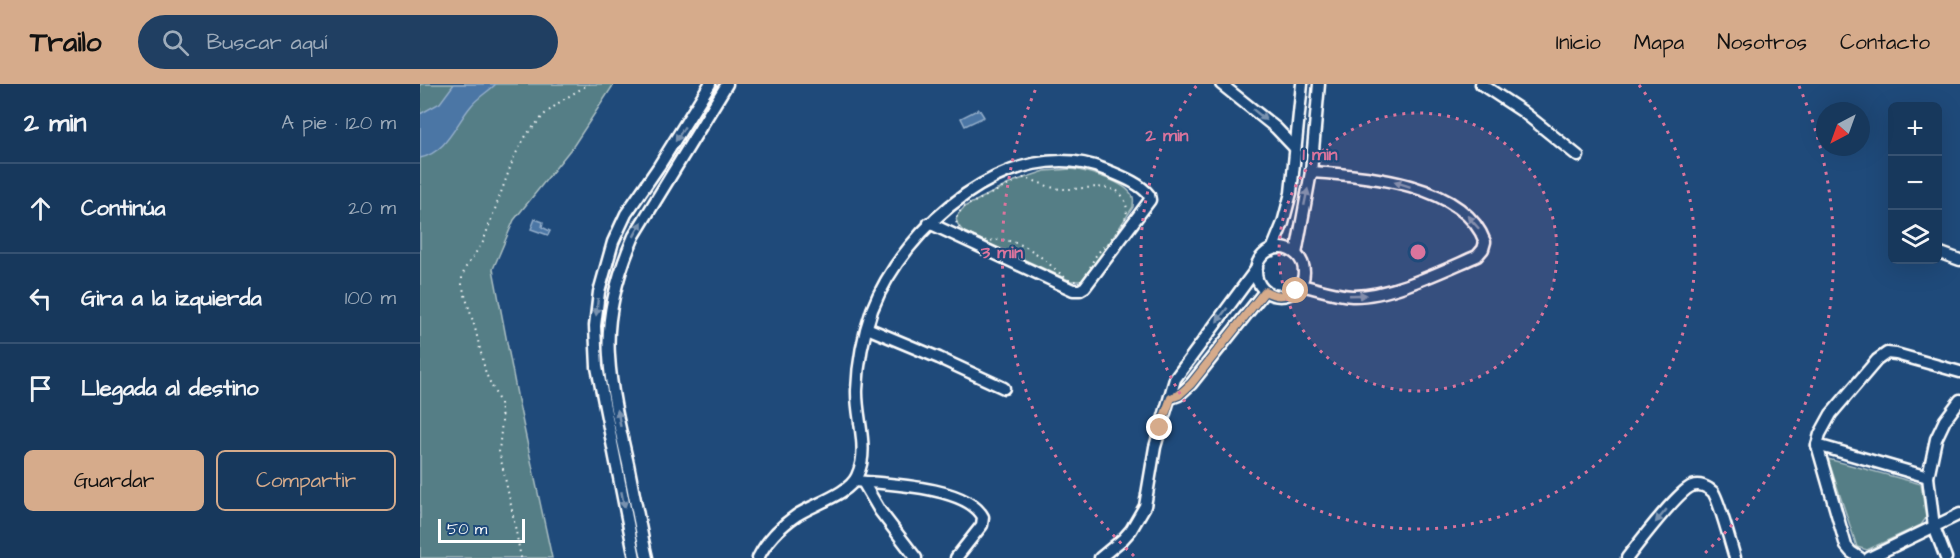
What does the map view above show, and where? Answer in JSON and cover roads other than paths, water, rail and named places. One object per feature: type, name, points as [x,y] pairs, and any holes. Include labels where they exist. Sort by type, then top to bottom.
[{"type":"street","points":[[635,558],[597,367],[595,326],[599,292],[613,242],[626,214],[665,157],[710,84]]},
{"type":"street","points":[[647,558],[611,374],[609,336],[614,301],[623,262],[634,236],[727,84]]},
{"type":"street","points":[[1221,84],[1276,128],[1295,148]]},
{"type":"street","points":[[1272,250],[1287,207],[1302,84]]},
{"type":"street","points":[[1296,254],[1311,172],[1319,84]]},
{"type":"street","points":[[1481,84],[1506,99],[1578,156]]},
{"type":"street","points":[[916,558],[859,481],[858,474],[862,453],[857,391],[860,359],[878,296],[892,270],[929,223],[959,199],[987,182],[1027,166],[1045,162],[1078,162],[1102,168],[1142,188],[1149,195],[1150,200],[1085,287],[1080,290],[1073,290],[929,223]]},
{"type":"street","points":[[1301,285],[1353,296],[1388,291],[1477,256],[1485,242],[1477,225],[1468,216],[1455,206],[1428,193],[1390,180],[1311,172]]},
{"type":"street","points":[[1100,558],[1113,549],[1131,530],[1145,506],[1155,447],[1171,398],[1172,388],[1181,370],[1257,268],[1260,260],[1272,250],[1281,248],[1289,250],[1301,261],[1304,277],[1296,291],[1280,297],[1265,291],[1257,276],[1257,268]]},
{"type":"street","points":[[1942,253],[1960,260]]},
{"type":"street","points":[[1171,398],[1179,395],[1191,384],[1265,291]]},
{"type":"street","points":[[867,328],[1004,388]]},
{"type":"street","points":[[1860,558],[1846,546],[1817,445],[1820,434],[1831,414],[1881,356],[1887,353],[1960,372]]},
{"type":"street","points":[[1946,558],[1934,527],[1928,477],[1936,439],[1945,420],[1960,400]]},
{"type":"street","points":[[1817,445],[1928,477]]},
{"type":"street","points":[[758,558],[776,532],[798,514],[859,481],[932,490],[976,507],[983,517],[982,525],[956,558]]},
{"type":"street","points":[[1627,558],[1685,490],[1693,485],[1702,485],[1714,494],[1735,558]]},
{"type":"street","points":[[1869,558],[1960,514]]},
{"type":"water","points":[[454,84],[496,84],[465,113],[444,144],[429,155],[420,158],[420,114],[440,103]]},
{"type":"water","points":[[979,109],[984,117],[965,126],[961,118]]},
{"type":"water","points":[[535,219],[543,222],[542,227],[550,231],[548,235],[531,229]]}]
